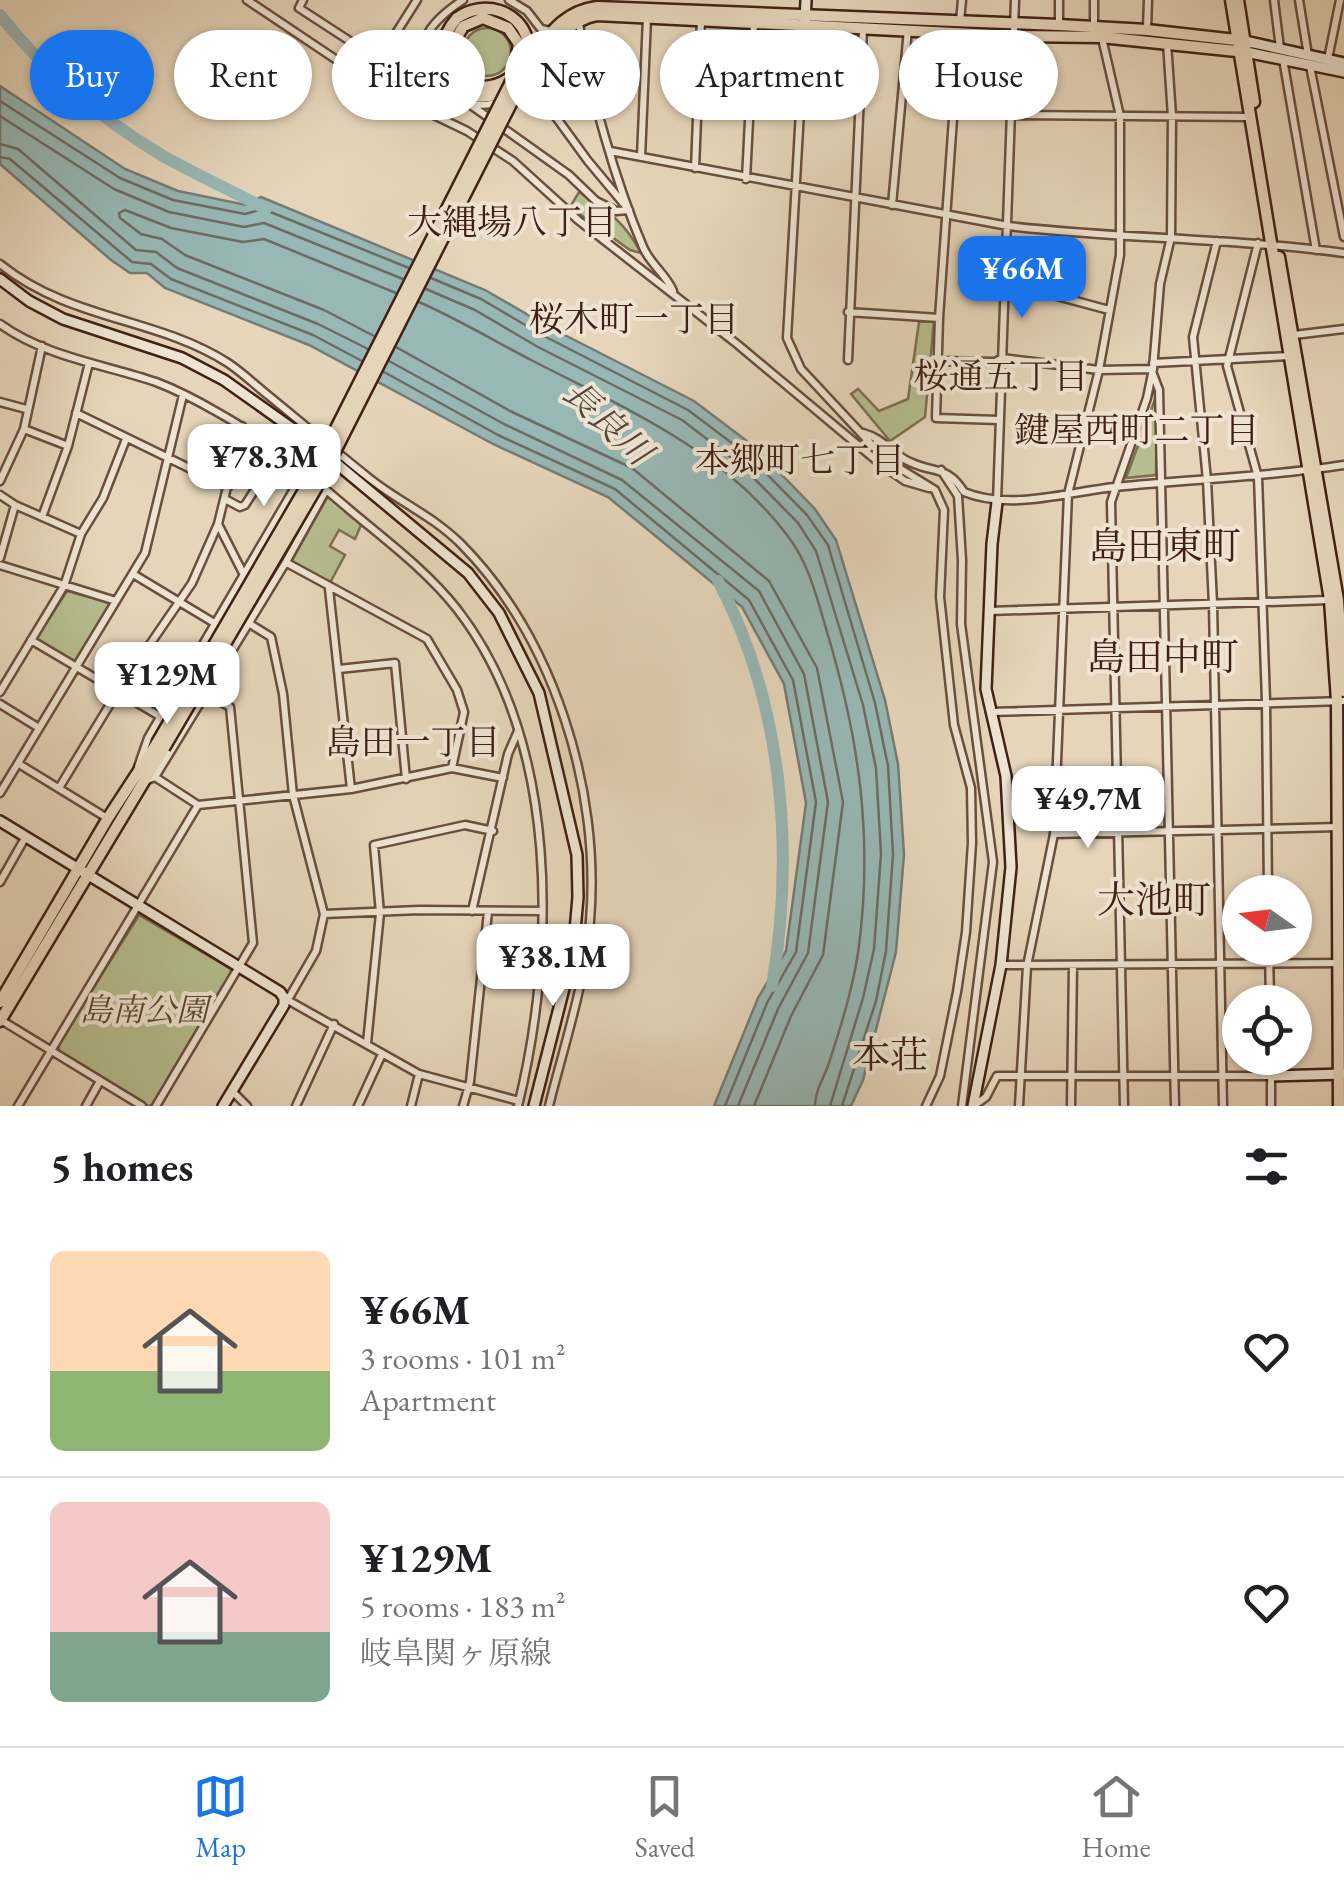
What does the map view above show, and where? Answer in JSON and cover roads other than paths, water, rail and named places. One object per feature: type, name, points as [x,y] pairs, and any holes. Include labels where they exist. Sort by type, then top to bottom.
[{"type":"main road","points":[[805,20],[806,0]]},
{"type":"main road","points":[[1234,0],[1268,243],[1294,336],[1337,599],[1342,697],[1338,1106]]},
{"type":"main road","points":[[505,90],[496,96],[480,97],[460,90],[444,69],[444,37],[475,9],[502,11],[518,22],[522,30]]},
{"type":"main road","points":[[578,11],[648,17],[672,9],[700,20],[753,18]]},
{"type":"main road","points":[[559,30],[578,11],[672,9],[753,18],[1013,30],[1058,25],[1166,42],[1242,46]]},
{"type":"main road","points":[[805,20],[863,28],[960,27]]},
{"type":"main road","points":[[1058,31],[1147,30],[1282,54],[1344,72]]},
{"type":"main road","points":[[1242,46],[1268,243],[1314,470]]},
{"type":"main road","points":[[1309,60],[1344,63]]},
{"type":"main road","points":[[0,1020],[82,873],[318,485],[505,116]]},
{"type":"main road","points":[[0,279],[29,301],[63,318],[182,358],[224,380],[307,439],[468,573],[499,613],[539,693],[577,854],[573,952],[534,1106]]},
{"type":"main road","points":[[973,1106],[1010,898],[1011,814],[986,688],[997,502]]},
{"type":"main road","points":[[0,1002],[82,873],[108,818],[138,779]]},
{"type":"main road","points":[[0,822],[284,998],[284,1005],[223,1106]]},
{"type":"main road","points":[[1271,1076],[1341,1074]]},
{"type":"street","points":[[248,0],[380,90],[466,131],[512,161],[578,220],[883,466],[905,481],[935,490]]},
{"type":"street","points":[[303,0],[299,8],[333,30]]},
{"type":"street","points":[[398,30],[417,0]]},
{"type":"street","points":[[431,30],[437,18],[463,0]]},
{"type":"street","points":[[509,0],[528,11],[541,30]]},
{"type":"street","points":[[746,178],[753,18],[749,0]]},
{"type":"street","points":[[962,0],[936,361],[936,418],[999,420]]},
{"type":"street","points":[[1013,30],[1015,0]]},
{"type":"street","points":[[1058,25],[1059,0]]},
{"type":"street","points":[[1019,1106],[1028,966],[1054,834],[1068,494],[1099,370],[1120,236],[1120,116],[1098,32],[1094,0]]},
{"type":"street","points":[[1147,30],[1148,0]]},
{"type":"street","points":[[1274,0],[1316,250]]},
{"type":"street","points":[[1299,0],[1344,237]]},
{"type":"street","points":[[1328,59],[1340,0]]},
{"type":"street","points":[[578,11],[610,151],[629,210],[645,253],[674,294]]},
{"type":"street","points":[[641,157],[648,17]]},
{"type":"street","points":[[695,168],[700,20]]},
{"type":"street","points":[[805,20],[790,351],[801,369],[886,460],[935,490],[944,510],[940,582],[946,657],[954,726],[970,788],[972,844],[958,992],[940,1076],[926,1106]]},
{"type":"street","points":[[848,360],[863,28]]},
{"type":"street","points":[[892,205],[908,29]]},
{"type":"street","points":[[1124,1106],[1111,502],[1140,421],[1153,368],[1160,284],[1171,237],[1172,116],[1166,42]]},
{"type":"street","points":[[485,115],[569,175],[596,201],[616,211],[629,210]]},
{"type":"street","points":[[1058,115],[1250,117]]},
{"type":"street","points":[[558,120],[629,210]]},
{"type":"street","points":[[997,502],[1011,120]]},
{"type":"street","points":[[610,151],[1008,226],[1268,243],[1344,254]]},
{"type":"street","points":[[1217,241],[1212,270],[1200,301],[1194,360],[1207,480],[1213,604],[1223,1106]]},
{"type":"street","points":[[1268,243],[1227,366],[1258,477],[1268,875]]},
{"type":"street","points":[[0,264],[60,301],[194,346],[228,363],[374,482],[437,521],[475,560],[512,609],[538,656],[567,734],[589,838],[587,946],[550,1106]]},
{"type":"street","points":[[1006,282],[1109,310]]},
{"type":"street","points":[[848,312],[939,318]]},
{"type":"street","points":[[0,324],[42,346],[183,394],[242,426],[279,452],[411,561],[460,613],[492,670],[518,730],[535,790],[542,854],[542,910],[530,1051],[519,1103],[419,1074],[284,998]]},
{"type":"street","points":[[1294,336],[1344,329]]},
{"type":"street","points":[[0,481],[24,429],[42,346]]},
{"type":"street","points":[[936,361],[995,362],[1002,358],[1099,370],[1288,356]]},
{"type":"street","points":[[42,517],[68,446],[90,364]]},
{"type":"street","points":[[1153,368],[1159,390],[1175,1106]]},
{"type":"street","points":[[0,793],[145,553],[183,394]]},
{"type":"street","points":[[0,402],[26,409]]},
{"type":"street","points":[[76,413],[228,488]]},
{"type":"street","points":[[59,788],[118,691],[180,601],[218,524],[242,426]]},
{"type":"street","points":[[24,429],[68,446]]},
{"type":"street","points":[[862,433],[880,438],[908,462],[955,478],[964,492],[997,502],[1344,465]]},
{"type":"street","points":[[0,692],[64,586],[82,534],[103,498],[126,439]]},
{"type":"street","points":[[224,499],[240,507],[245,505],[279,452]]},
{"type":"street","points":[[940,470],[958,496],[962,624],[993,862],[962,1106]]},
{"type":"street","points":[[304,472],[148,738],[138,779],[155,777],[198,805],[351,789],[452,768],[503,778]]},
{"type":"street","points":[[155,777],[250,624],[326,490]]},
{"type":"street","points":[[0,494],[15,505],[82,534]]},
{"type":"street","points":[[15,505],[0,562],[116,601]]},
{"type":"street","points":[[218,524],[244,576]]},
{"type":"street","points":[[286,562],[428,639],[457,690],[464,712],[452,768]]},
{"type":"street","points":[[133,574],[216,624]]},
{"type":"street","points":[[329,587],[351,789]]},
{"type":"street","points":[[990,612],[1337,599]]},
{"type":"street","points":[[250,624],[271,637],[283,694],[293,795],[324,914],[316,952],[290,996],[284,998]]},
{"type":"street","points":[[31,640],[161,717]]},
{"type":"street","points":[[339,669],[395,663],[406,779]]},
{"type":"street","points":[[156,1106],[253,943],[230,707],[208,694]]},
{"type":"street","points":[[990,712],[1342,697]]},
{"type":"street","points":[[0,704],[39,728]]},
{"type":"street","points":[[472,912],[508,754],[518,730]]},
{"type":"street","points":[[18,764],[108,818]]},
{"type":"street","points":[[18,1106],[198,805]]},
{"type":"street","points":[[367,1043],[380,913],[374,845],[466,825],[493,832]]},
{"type":"street","points":[[1054,834],[1338,827]]},
{"type":"street","points":[[0,881],[25,838]]},
{"type":"street","points":[[324,914],[542,910]]},
{"type":"street","points":[[464,1106],[488,912]]},
{"type":"street","points":[[1312,963],[1340,963]]},
{"type":"street","points":[[1001,965],[1220,965]]},
{"type":"street","points":[[1071,1106],[1073,965]]},
{"type":"street","points":[[0,1020],[142,1106]]},
{"type":"street","points":[[296,1106],[334,1024]]},
{"type":"street","points":[[358,1106],[382,1054]]},
{"type":"street","points":[[411,1106],[419,1074]]},
{"type":"street","points":[[973,1106],[986,1097],[997,1076],[1124,1075],[1271,1076],[1271,1106]]},
{"type":"street","points":[[86,1106],[100,1081]]},
{"type":"street","points":[[232,1091],[247,1106]]},
{"type":"water","name":"長良川","points":[[0,86],[30,106],[30,120],[51,120],[125,169],[178,191],[246,205],[261,197],[485,290],[694,401],[756,448],[815,509],[836,540],[885,700],[898,764],[904,854],[896,952],[863,1080],[851,1106],[714,1106],[758,998],[786,951],[806,803],[784,684],[742,607],[608,497],[493,444],[309,345],[165,288],[147,273],[130,273],[0,164]]},
{"type":"waterway","name":"長良川","points":[[0,15],[55,75],[118,126],[163,156],[266,209]]},
{"type":"waterway","name":"長良川","points":[[718,581],[757,677],[778,779],[782,883],[772,986]]},
{"type":"district","name":"大縄場八丁目","points":[[512,221]]},
{"type":"district","name":"桜木町一丁目","points":[[634,318]]},
{"type":"district","name":"桜通五丁目","points":[[1001,375]]},
{"type":"district","name":"鍵屋西町二丁目","points":[[1137,429]]},
{"type":"district","name":"本郷町七丁目","points":[[800,459]]},
{"type":"district","name":"島田東町","points":[[1165,545]]},
{"type":"district","name":"島田中町","points":[[1163,656]]},
{"type":"district","name":"島田一丁目","points":[[413,741]]},
{"type":"district","name":"大池町","points":[[1154,899]]},
{"type":"district","name":"本荘","points":[[890,1054]]},
{"type":"park label","name":"島南公園","points":[[144,1010]]}]
